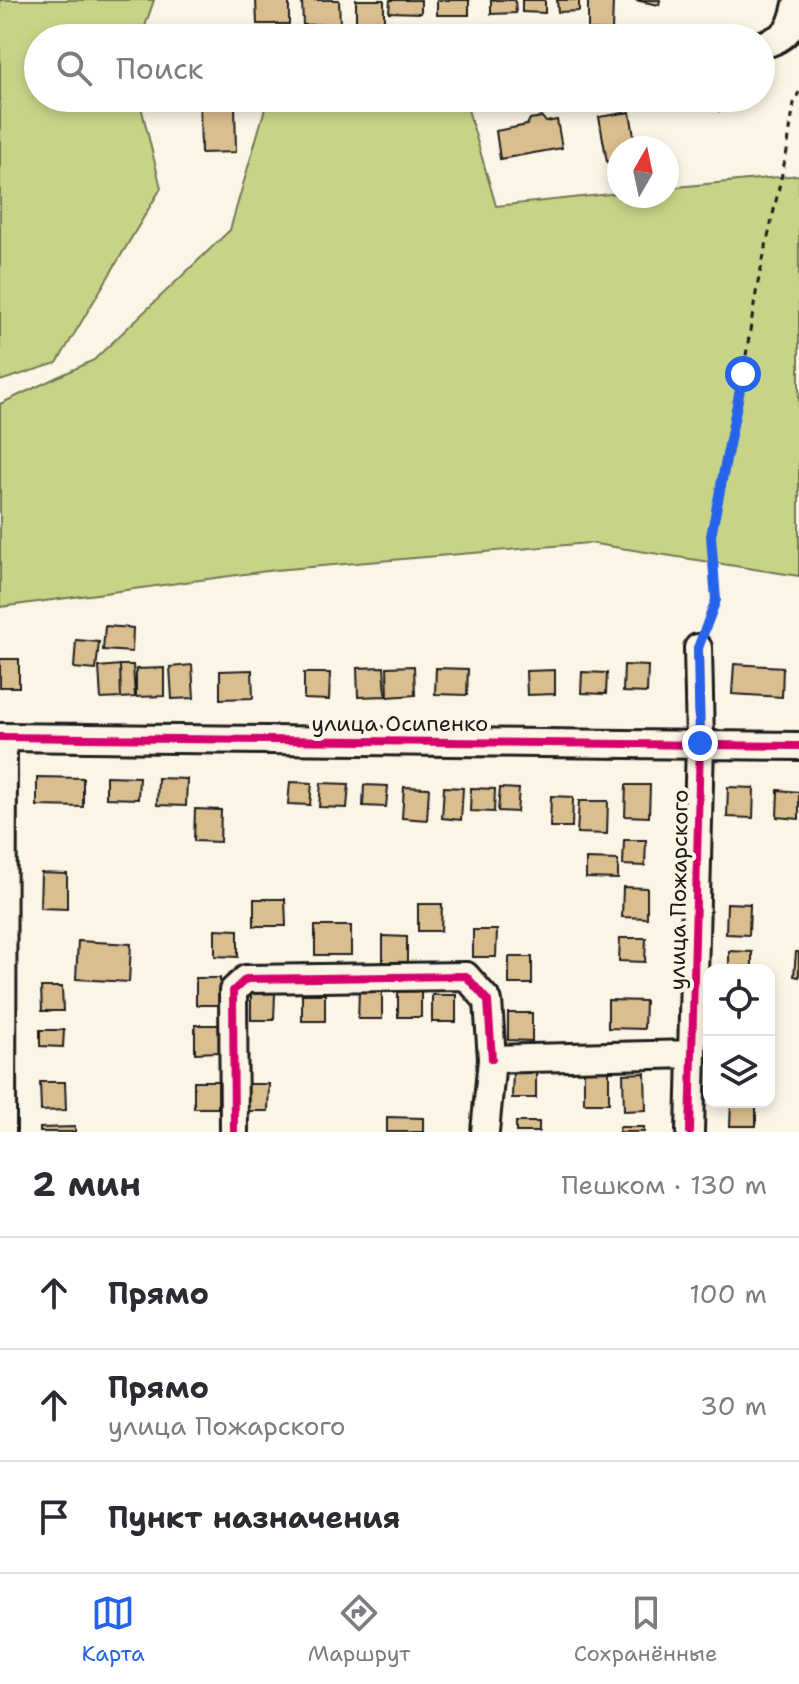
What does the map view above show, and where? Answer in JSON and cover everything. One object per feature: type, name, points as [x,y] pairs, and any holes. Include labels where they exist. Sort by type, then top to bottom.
[{"type":"street","points":[[775,38],[792,27],[798,0]]},
{"type":"street","name":"улица Пожарского","points":[[690,1132],[700,743],[698,648]]},
{"type":"street","points":[[1,737],[2,1132]]},
{"type":"street","name":"улица Осипенко","points":[[1,737],[799,746]]},
{"type":"street","points":[[234,1132],[233,991],[246,979],[466,976],[488,1001],[492,1059],[485,1132]]},
{"type":"street","points":[[492,1059],[692,1054]]},
{"type":"path","points":[[698,648],[716,600],[711,536],[757,287],[787,151],[794,103],[799,92]]},
{"type":"green space","points":[[0,0],[154,0],[146,24],[24,24],[24,112],[142,112],[161,188],[57,363],[0,381]]},
{"type":"green space","points":[[264,112],[469,112],[496,206],[607,194],[607,208],[679,208],[679,187],[799,175],[799,576],[589,543],[275,570],[0,607],[0,404],[94,360],[230,230]]},
{"type":"building","points":[[256,0],[289,0],[289,24],[257,24]]},
{"type":"building","points":[[302,0],[339,0],[340,24],[303,24]]},
{"type":"building","points":[[356,0],[384,0],[384,24],[356,24]]},
{"type":"building","points":[[390,0],[421,0],[421,13],[389,12]]},
{"type":"building","points":[[437,0],[469,0],[469,15],[437,15]]},
{"type":"building","points":[[491,0],[515,0],[516,13],[491,14]]},
{"type":"building","points":[[522,0],[545,0],[545,13],[522,12]]},
{"type":"building","points":[[557,0],[579,0],[579,11],[558,12]]},
{"type":"building","points":[[588,0],[613,0],[612,24],[588,24]]},
{"type":"building","points":[[635,0],[660,0],[659,5]]},
{"type":"building","points":[[200,112],[235,112],[236,152],[201,153]]},
{"type":"building","points":[[630,112],[634,136],[607,136],[607,162],[599,117]]},
{"type":"building","points":[[542,117],[546,122],[557,120],[562,148],[500,159],[496,131],[527,125],[530,119]]},
{"type":"building","points":[[105,626],[133,628],[132,652],[103,650]]},
{"type":"building","points":[[76,640],[99,642],[96,670],[74,668]]},
{"type":"building","points":[[0,659],[19,659],[19,687],[0,687]]},
{"type":"building","points":[[734,664],[783,667],[782,697],[732,694]]},
{"type":"building","points":[[120,665],[121,698],[101,699],[99,667]]},
{"type":"building","points":[[120,665],[133,665],[135,697],[121,698]]},
{"type":"building","points":[[192,665],[194,698],[172,699],[170,667]]},
{"type":"building","points":[[624,665],[648,666],[647,693],[623,692]]},
{"type":"building","points":[[414,666],[415,695],[388,697],[387,667]]},
{"type":"building","points":[[384,667],[386,696],[358,697],[357,668]]},
{"type":"building","points":[[164,668],[164,696],[136,697],[136,669]]},
{"type":"building","points":[[436,668],[468,669],[467,695],[435,694]]},
{"type":"building","points":[[252,670],[253,698],[220,699],[220,671]]},
{"type":"building","points":[[555,670],[555,694],[527,695],[526,671]]},
{"type":"building","points":[[582,672],[607,673],[606,694],[581,693]]},
{"type":"building","points":[[304,673],[330,673],[329,700],[304,699]]},
{"type":"building","points":[[106,776],[139,777],[138,799],[106,798]]},
{"type":"building","points":[[37,777],[83,778],[83,807],[37,806]]},
{"type":"building","points":[[158,778],[187,779],[186,806],[157,805]]},
{"type":"building","points":[[290,782],[312,783],[310,805],[288,804]]},
{"type":"building","points":[[321,783],[349,784],[347,808],[319,807]]},
{"type":"building","points":[[364,785],[388,786],[386,807],[363,806]]},
{"type":"building","points":[[626,785],[650,785],[649,817],[625,816]]},
{"type":"building","points":[[404,787],[429,788],[427,820],[402,818]]},
{"type":"building","points":[[444,787],[463,788],[461,820],[442,818]]},
{"type":"building","points":[[728,787],[754,788],[753,818],[727,817]]},
{"type":"building","points":[[471,788],[495,789],[494,812],[470,811]]},
{"type":"building","points":[[500,788],[519,789],[517,812],[498,811]]},
{"type":"building","points":[[778,790],[799,792],[799,819],[777,817]]},
{"type":"building","points":[[551,796],[573,797],[572,827],[550,827]]},
{"type":"building","points":[[579,801],[608,801],[607,834],[577,833]]},
{"type":"building","points":[[195,809],[221,810],[220,842],[194,841]]},
{"type":"building","points":[[624,840],[646,840],[645,866],[623,865]]},
{"type":"building","points":[[586,859],[618,860],[618,879],[586,878]]},
{"type":"building","points":[[41,873],[67,874],[67,909],[40,908]]},
{"type":"building","points":[[623,887],[647,888],[647,918],[622,917]]},
{"type":"building","points":[[254,899],[285,899],[286,926],[254,926]]},
{"type":"building","points":[[727,903],[750,904],[749,935],[726,934]]},
{"type":"building","points":[[418,904],[442,904],[441,931],[418,931]]},
{"type":"building","points":[[315,926],[351,926],[351,955],[315,955]]},
{"type":"building","points":[[215,929],[238,930],[238,957],[215,956]]},
{"type":"building","points":[[473,930],[497,930],[496,957],[473,957]]},
{"type":"building","points":[[383,936],[407,937],[407,964],[383,963]]},
{"type":"building","points":[[620,938],[646,938],[645,962],[619,961]]},
{"type":"building","points":[[78,941],[131,944],[129,982],[76,979]]},
{"type":"building","points":[[729,951],[752,952],[752,964],[729,964]]},
{"type":"building","points":[[796,952],[799,952],[799,977],[794,976]]},
{"type":"building","points":[[509,957],[532,957],[532,984],[509,984]]},
{"type":"building","points":[[196,978],[220,978],[220,1005],[196,1005]]},
{"type":"building","points":[[41,987],[62,987],[63,1011],[42,1011]]},
{"type":"building","points":[[398,990],[421,990],[421,1017],[398,1017]]},
{"type":"building","points":[[359,992],[382,992],[382,1019],[358,1019]]},
{"type":"building","points":[[251,993],[275,993],[274,1020],[251,1020]]},
{"type":"building","points":[[302,994],[325,994],[325,1021],[302,1021]]},
{"type":"building","points":[[432,995],[456,995],[456,1022],[432,1022]]},
{"type":"building","points":[[608,1000],[645,1001],[644,1029],[608,1028]]},
{"type":"building","points":[[508,1013],[532,1013],[532,1041],[508,1040]]},
{"type":"building","points":[[195,1025],[219,1025],[219,1052],[195,1053]]},
{"type":"building","points":[[40,1030],[64,1030],[63,1047],[40,1046]]},
{"type":"building","points":[[584,1069],[609,1069],[609,1103],[584,1103]]},
{"type":"building","points":[[513,1071],[536,1071],[536,1098],[512,1098]]},
{"type":"building","points":[[645,1073],[646,1110],[624,1111],[623,1074]]},
{"type":"building","points":[[194,1081],[218,1081],[218,1108],[194,1108]]},
{"type":"building","points":[[40,1082],[65,1082],[66,1110],[41,1111]]},
{"type":"building","points":[[245,1084],[269,1084],[268,1111],[245,1111]]},
{"type":"building","points":[[731,1108],[756,1108],[756,1126],[730,1126]]},
{"type":"building","points":[[387,1117],[423,1118],[423,1132],[387,1132]]},
{"type":"building","points":[[516,1122],[539,1122],[539,1132],[516,1132]]},
{"type":"building","points":[[75,1127],[75,1132],[40,1132],[40,1128]]},
{"type":"building","points":[[620,1127],[644,1127],[644,1132],[619,1132]]},
{"type":"cycle path","points":[[690,1132],[700,743],[698,648]]},
{"type":"cycle path","points":[[0,737],[799,746]]},
{"type":"cycle path","points":[[234,1132],[233,991],[246,979],[466,976],[488,1001],[492,1059]]},
{"type":"route","points":[[700,743],[698,648],[716,600],[711,536],[743,374]]}]
